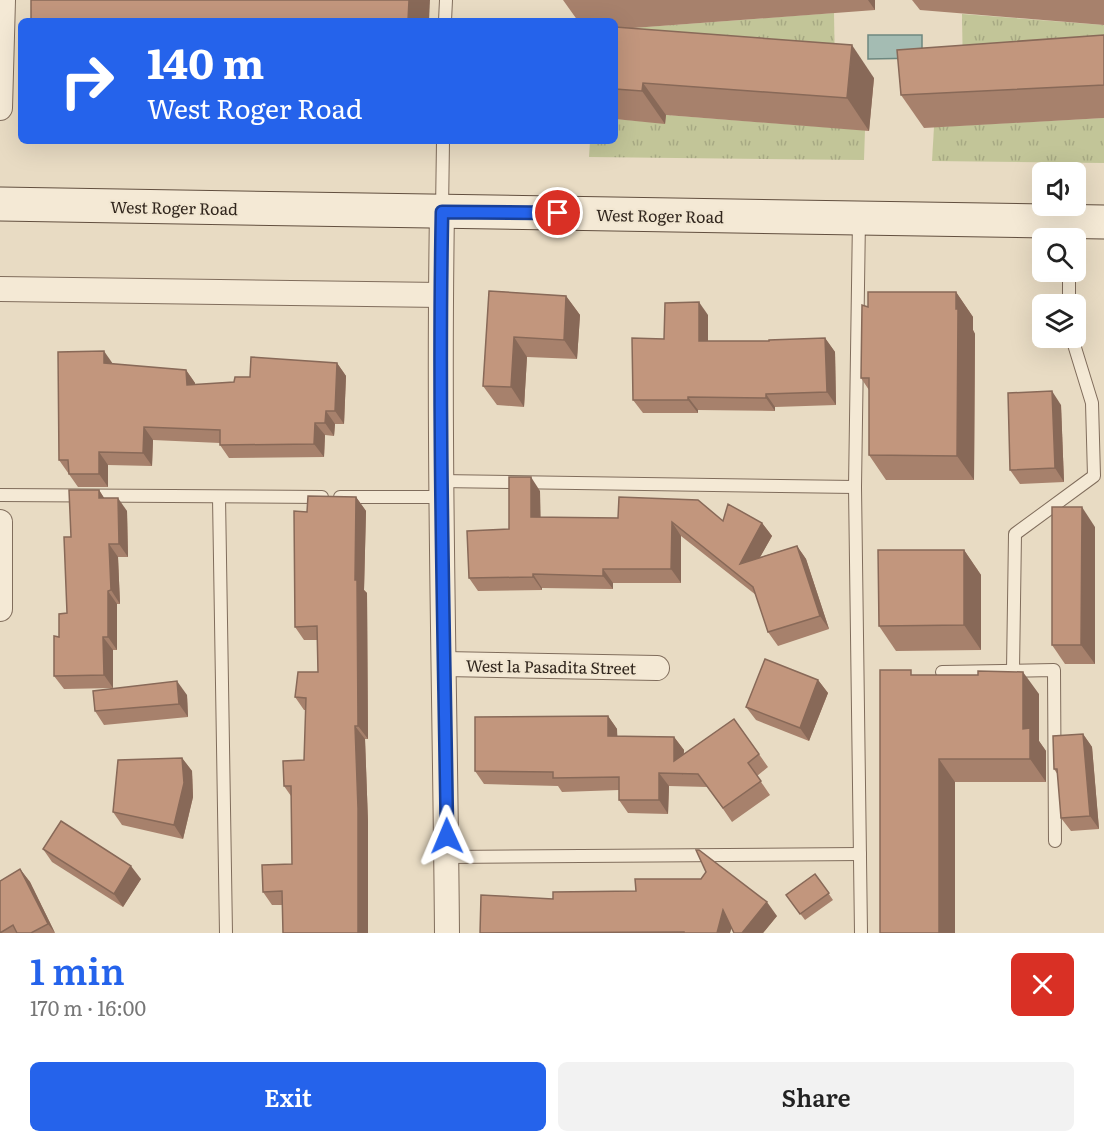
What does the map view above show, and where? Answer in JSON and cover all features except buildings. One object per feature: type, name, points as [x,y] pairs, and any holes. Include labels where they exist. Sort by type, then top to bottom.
[{"type":"street","points":[[0,108],[3,0]]},
{"type":"street","name":"West Roger Road","points":[[0,204],[859,218],[1033,228]]},
{"type":"street","points":[[442,212],[440,489],[445,664],[447,933]]},
{"type":"street","name":"West Roger Road","points":[[1077,228],[1104,222]]},
{"type":"street","points":[[0,289],[441,295]]},
{"type":"street","points":[[0,522],[0,609]]},
{"type":"street","name":"West la Pasadita Street","points":[[445,664],[657,668]]},
{"type":"lane","points":[[445,18],[446,0]]},
{"type":"lane","points":[[442,212],[444,144]]},
{"type":"lane","points":[[859,218],[855,487],[861,933]]},
{"type":"lane","points":[[1013,670],[1015,534],[1099,477],[1098,406],[1076,348]]},
{"type":"lane","points":[[0,495],[219,497],[440,489],[855,487]]},
{"type":"lane","points":[[219,497],[226,933]]},
{"type":"lane","points":[[942,672],[1054,670],[1055,841]]},
{"type":"lane","points":[[447,857],[860,854]]},
{"type":"green space","points":[[834,13],[835,75],[632,28]]},
{"type":"green space","points":[[962,14],[1104,25],[1104,69],[963,80]]},
{"type":"green space","points":[[666,115],[865,130],[864,160],[589,157],[590,144],[618,144],[618,119],[665,123]]},
{"type":"green space","points":[[1104,118],[1104,163],[932,161],[934,127]]},
{"type":"shaded area","points":[[868,35],[922,35],[922,58],[868,59]]},
{"type":"route","points":[[447,836],[440,497],[442,212],[558,213]]}]
